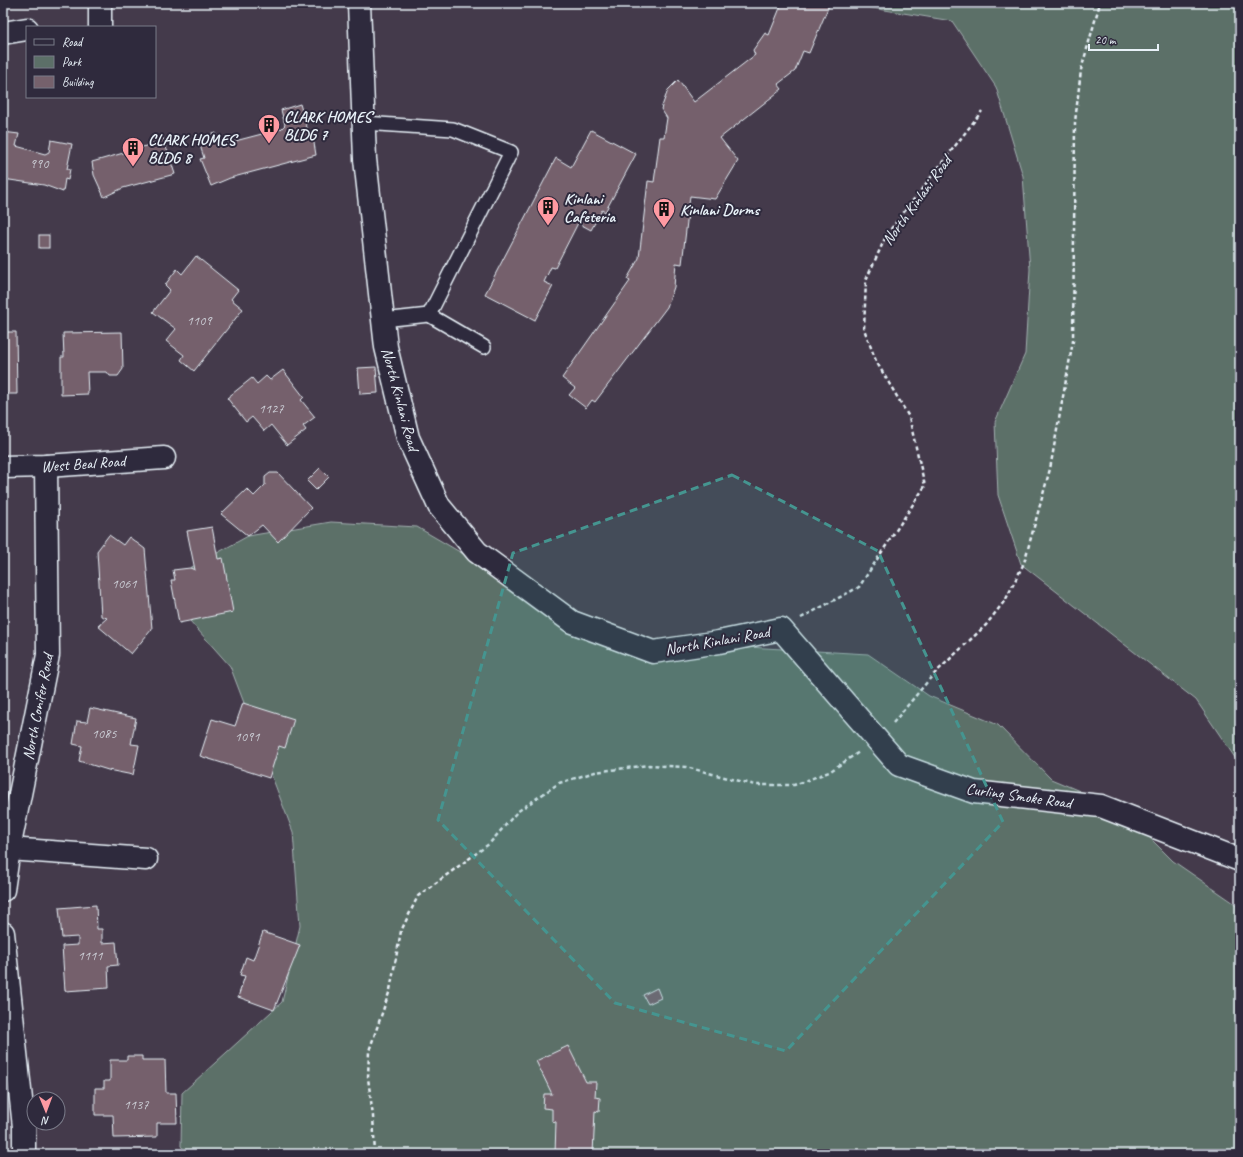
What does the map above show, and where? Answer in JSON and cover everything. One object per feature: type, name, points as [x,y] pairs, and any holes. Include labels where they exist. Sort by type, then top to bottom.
[{"type":"street","points":[[100,3],[100,26]]},
{"type":"street","name":"North Kinlani Road","points":[[359,3],[365,159],[386,347],[408,438],[439,506],[476,552],[572,622],[653,652],[719,642],[781,629]]},
{"type":"street","points":[[3,33],[26,29]]},
{"type":"street","name":"West Beal Road","points":[[3,467],[46,466],[164,458]]},
{"type":"street","name":"North Conifer Road","points":[[3,890],[9,849],[48,655],[46,466]]},
{"type":"street","name":"Curling Smoke Road","points":[[781,629],[899,765],[974,792],[1101,806],[1240,860]]},
{"type":"street","points":[[9,849],[146,859]]},
{"type":"street","points":[[3,933],[24,1127],[24,1154]]},
{"type":"lane","points":[[364,123],[453,129],[511,152],[428,315]]},
{"type":"lane","points":[[382,320],[428,315],[484,347]]},
{"type":"path","points":[[375,1154],[373,1116],[368,1078],[369,1051],[390,990],[401,931],[418,896],[489,844],[517,812],[559,783],[595,772],[649,765],[686,767],[755,785],[794,785],[829,772],[877,740],[934,675],[986,625],[1006,599],[1024,563],[1050,469],[1073,341],[1075,122],[1081,70],[1100,3]]},
{"type":"path","name":"North Kinlani Road","points":[[781,629],[859,587],[925,486],[909,417],[876,360],[864,329],[866,280],[887,234],[982,111]]},
{"type":"highlighted area","points":[[732,475],[878,551],[1003,822],[786,1051],[615,1003],[438,820],[513,553]]},
{"type":"green space","points":[[842,3],[1240,3],[1240,765],[1196,700],[1021,564],[998,495],[995,422],[1025,354],[1030,269],[1023,176],[996,87],[952,21]]},
{"type":"green space","points":[[331,522],[417,527],[609,639],[868,654],[929,696],[998,725],[1051,779],[1120,808],[1173,861],[1234,903],[1240,911],[1240,1154],[187,1154],[181,1146],[182,1093],[282,1002],[300,926],[293,832],[230,666],[190,621],[190,568],[248,536]]},
{"type":"building","name":"Kinlani Dorms","points":[[782,3],[830,3],[809,53],[803,51],[795,71],[778,84],[782,89],[720,138],[738,161],[715,199],[690,196],[682,264],[676,263],[674,287],[667,307],[595,402],[592,400],[586,408],[569,395],[575,388],[562,378],[630,281],[627,279],[639,258],[648,181],[654,182],[660,137],[664,137],[667,118],[661,109],[668,90],[678,80],[694,102],[755,55],[753,50],[765,33],[769,35]]},
{"type":"building","name":"CLARK HOMES BLDG 7","points":[[300,104],[308,131],[314,143],[316,155],[230,178],[211,186],[200,159],[204,158],[198,139],[216,133],[220,145],[281,129],[285,125],[281,110]]},
{"type":"building","name":"Kinlani Cafeteria","points":[[591,130],[636,154],[605,212],[602,210],[591,230],[578,223],[555,268],[551,267],[544,282],[553,286],[535,320],[485,294],[556,158],[571,167]]},
{"type":"building","points":[[3,132],[19,134],[16,146],[45,154],[49,152],[51,140],[72,144],[67,169],[70,169],[68,180],[65,179],[63,192],[44,185],[3,179]]},
{"type":"building","name":"CLARK HOMES BLDG 8","points":[[163,138],[167,150],[174,161],[171,162],[175,174],[123,188],[104,197],[94,175],[92,162],[141,148]]},
{"type":"building","points":[[39,235],[49,235],[49,248],[39,248]]},
{"type":"building","points":[[196,256],[238,290],[231,299],[243,309],[194,371],[181,360],[184,355],[166,341],[176,329],[153,312],[170,290],[165,285],[177,269],[182,274]]},
{"type":"building","points":[[3,332],[16,332],[17,394],[3,394]]},
{"type":"building","points":[[122,332],[123,369],[118,376],[110,376],[107,372],[87,372],[88,394],[61,395],[61,357],[64,357],[63,333]]},
{"type":"building","points":[[376,367],[378,393],[360,394],[358,368]]},
{"type":"building","points":[[283,370],[304,397],[301,400],[315,417],[303,426],[306,430],[287,445],[271,425],[264,431],[252,417],[246,422],[227,398],[252,378],[257,384],[266,376],[270,380]]},
{"type":"building","points":[[320,468],[329,477],[316,490],[307,481]]},
{"type":"building","points":[[270,473],[278,473],[311,508],[278,542],[262,525],[248,536],[221,514],[247,489],[254,496],[265,485],[265,477]]},
{"type":"building","points":[[212,527],[218,559],[223,558],[233,612],[179,623],[171,580],[175,580],[173,570],[190,568],[195,570],[187,531]]},
{"type":"building","points":[[109,535],[123,545],[129,537],[145,549],[152,629],[131,654],[98,626],[107,618],[101,616],[97,551]]},
{"type":"building","points":[[243,703],[294,719],[285,748],[279,746],[269,778],[200,756],[212,719],[235,726]]},
{"type":"building","points":[[90,708],[136,718],[131,744],[139,745],[133,775],[108,770],[79,761],[82,746],[73,744],[77,721],[87,722]]},
{"type":"building","points":[[96,905],[97,929],[102,929],[102,943],[116,942],[118,965],[108,966],[109,988],[65,991],[62,946],[78,945],[78,937],[62,938],[59,908]]},
{"type":"building","points":[[263,932],[300,945],[274,1010],[238,997],[245,976],[240,975],[246,957],[253,960]]},
{"type":"building","points":[[657,988],[661,998],[648,1004],[643,995]]},
{"type":"building","points":[[568,1046],[586,1082],[596,1082],[595,1097],[600,1098],[599,1112],[595,1111],[593,1154],[555,1154],[556,1122],[552,1121],[552,1109],[543,1108],[544,1094],[552,1094],[536,1061]]},
{"type":"building","points":[[127,1056],[142,1056],[142,1060],[165,1060],[166,1093],[176,1093],[177,1123],[157,1123],[157,1137],[114,1138],[113,1115],[95,1115],[95,1088],[104,1088],[104,1081],[110,1081],[110,1060],[127,1060]]},
{"type":"place","name":"CLARK HOMES BLDG 7","points":[[269,144]]},
{"type":"place","name":"CLARK HOMES BLDG 8","points":[[133,168]]},
{"type":"place","name":"Kinlani Cafeteria","points":[[548,226]]},
{"type":"place","name":"Kinlani Dorms","points":[[664,228]]}]
